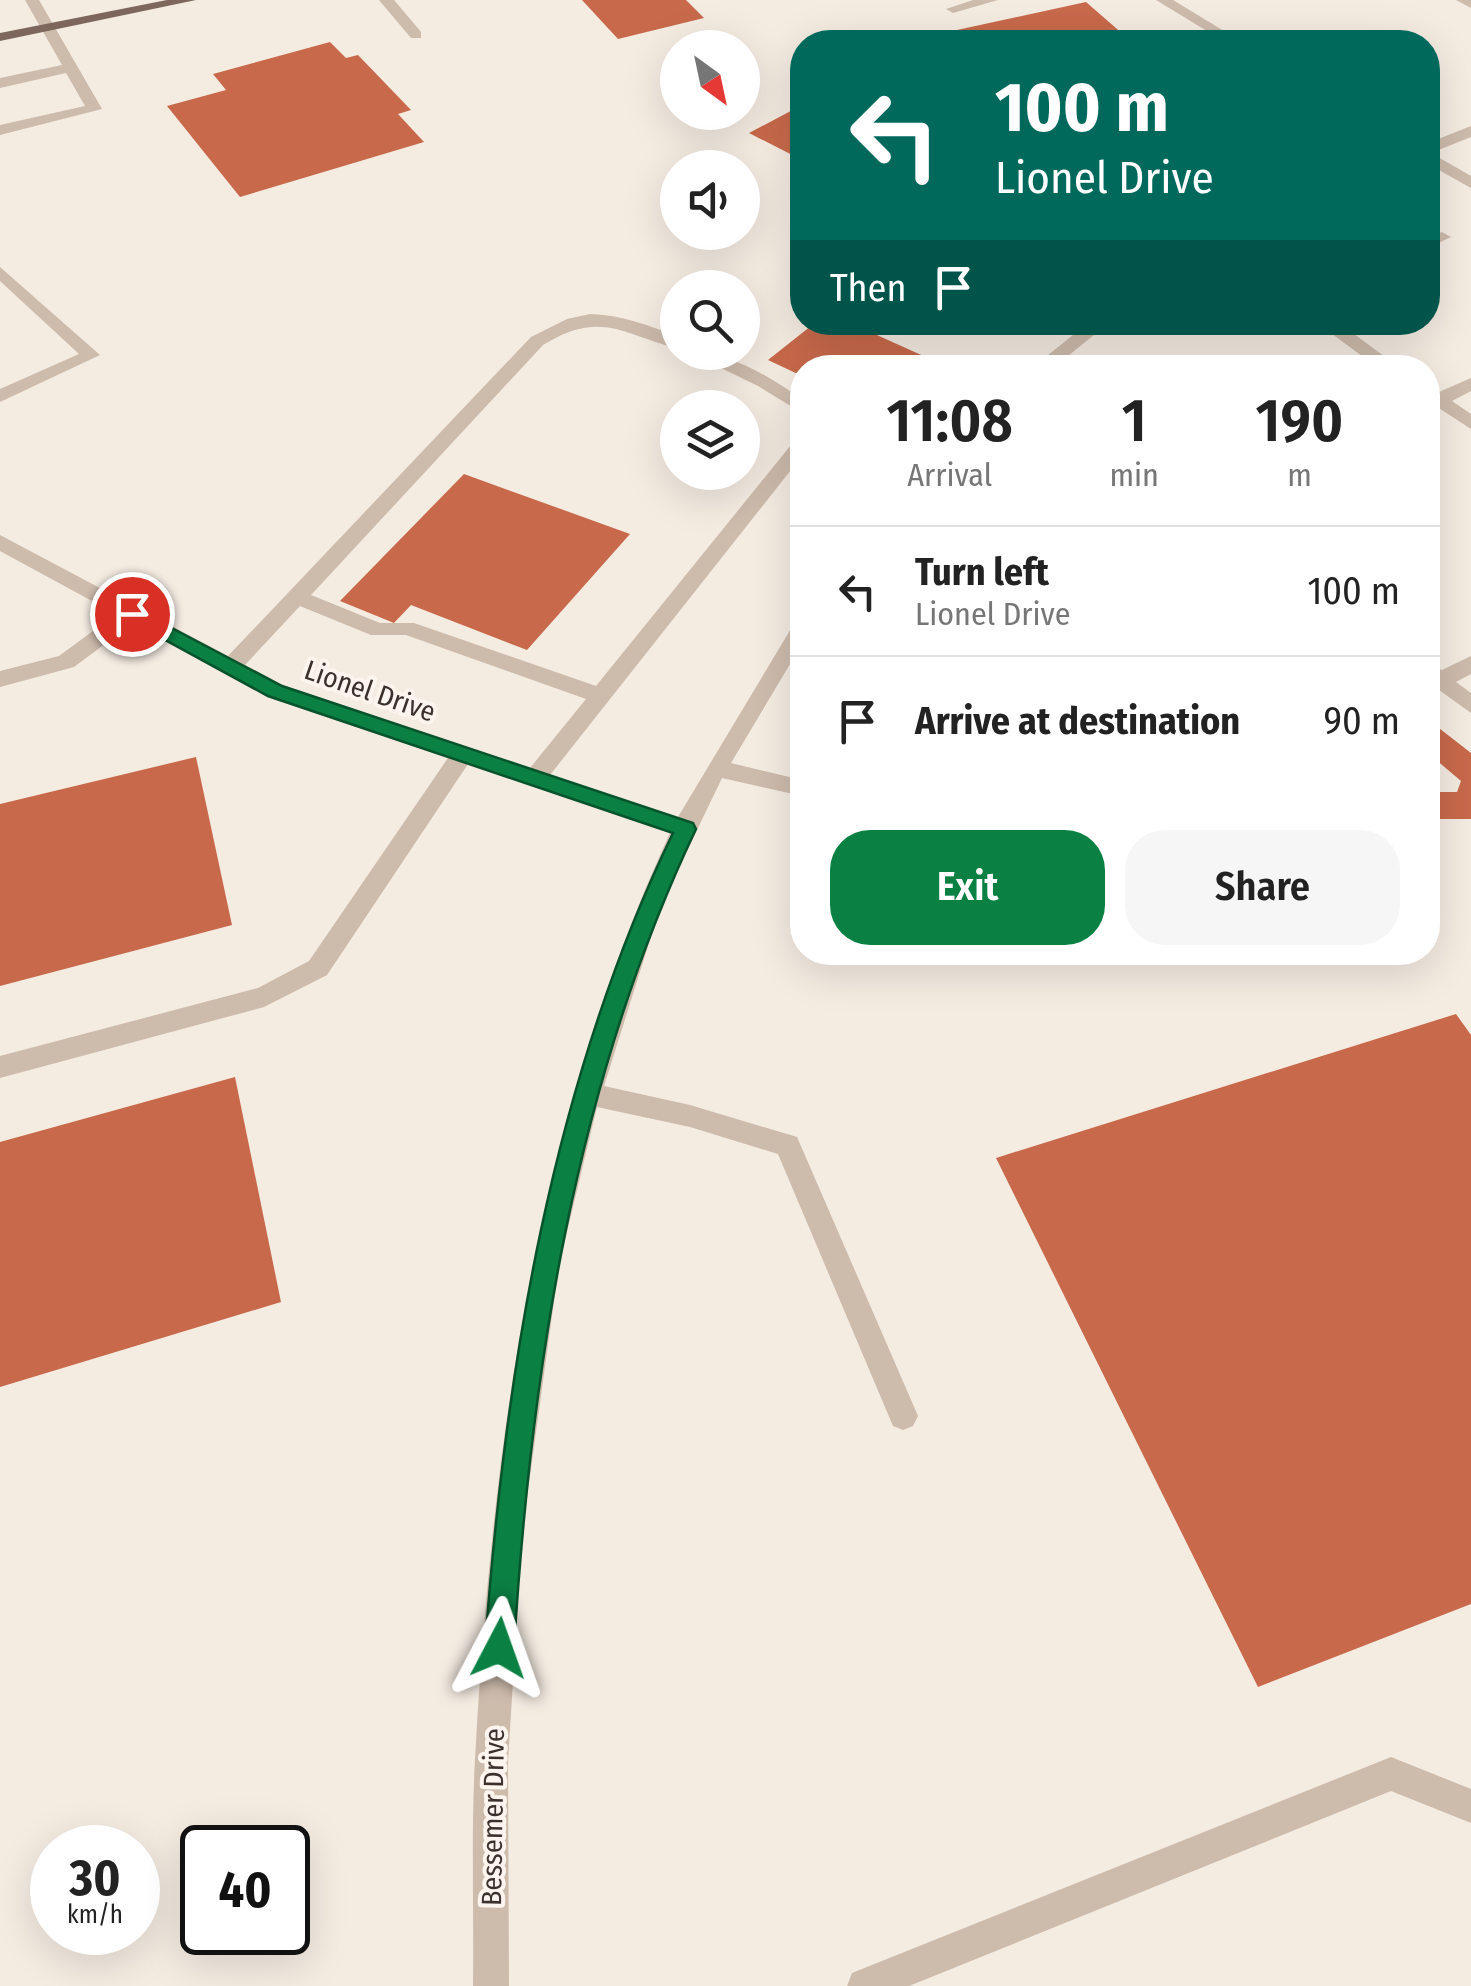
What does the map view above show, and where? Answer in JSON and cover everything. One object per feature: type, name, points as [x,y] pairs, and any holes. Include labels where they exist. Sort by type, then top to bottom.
[{"type":"main road","points":[[0,38],[189,0]]},
{"type":"street","points":[[0,130],[94,109],[32,0]]},
{"type":"street","points":[[386,0],[416,35]]},
{"type":"street","points":[[954,10],[991,0]]},
{"type":"street","points":[[1164,0],[1210,30]]},
{"type":"street","points":[[1463,0],[1471,4]]},
{"type":"street","points":[[0,82],[70,68]]},
{"type":"street","points":[[1440,143],[1471,131]]},
{"type":"street","points":[[1440,164],[1471,183]]},
{"type":"street","points":[[0,272],[91,356],[0,396]]},
{"type":"street","points":[[231,667],[537,341],[556,327],[584,318],[610,320],[660,338]]},
{"type":"street","points":[[1058,355],[1084,335]]},
{"type":"street","points":[[1344,335],[1373,355]]},
{"type":"street","points":[[738,370],[790,399]]},
{"type":"street","points":[[1440,394],[1471,384]]},
{"type":"street","points":[[1440,401],[1471,422]]},
{"type":"street","points":[[535,778],[790,459]]},
{"type":"street","name":"Lionel Drive","points":[[0,542],[275,691],[686,829]]},
{"type":"street","points":[[297,597],[378,630],[406,628],[600,696]]},
{"type":"street","points":[[0,678],[66,662],[132,614]]},
{"type":"street","name":"Bessemer Drive","points":[[491,1986],[492,1762],[507,1534],[545,1265],[588,1094],[649,905],[716,768],[790,647]]},
{"type":"street","points":[[1440,674],[1471,664]]},
{"type":"street","points":[[1440,681],[1471,705]]},
{"type":"street","points":[[0,1068],[264,997],[318,968],[462,754]]},
{"type":"street","points":[[716,768],[790,785]]},
{"type":"street","points":[[588,1094],[690,1116],[788,1145],[903,1416]]},
{"type":"street","points":[[865,1986],[1390,1774],[1471,1806]]},
{"type":"building","points":[[582,0],[686,0],[704,18],[618,39]]},
{"type":"building","points":[[1086,2],[1118,30],[957,30]]},
{"type":"building","points":[[330,42],[346,58],[358,55],[411,110],[398,114],[424,142],[240,197],[167,106],[226,90],[213,74]]},
{"type":"building","points":[[790,111],[790,154],[749,133]]},
{"type":"building","points":[[800,335],[877,335],[921,355],[790,355],[790,370],[768,360]]},
{"type":"building","points":[[464,474],[630,534],[527,650],[411,605],[394,623],[340,601]]},
{"type":"building","points":[[1440,729],[1471,753],[1471,819],[1440,819],[1440,792],[1457,792],[1461,781],[1440,763]]},
{"type":"building","points":[[196,757],[232,925],[0,986],[0,804]]},
{"type":"building","points":[[1456,1014],[1471,1035],[1471,1604],[1258,1687],[996,1158]]},
{"type":"building","points":[[235,1077],[281,1302],[0,1387],[0,1142]]},
{"type":"route","points":[[132,614],[275,691],[686,829],[649,905],[579,1122],[545,1265],[507,1534],[499,1648]]}]
